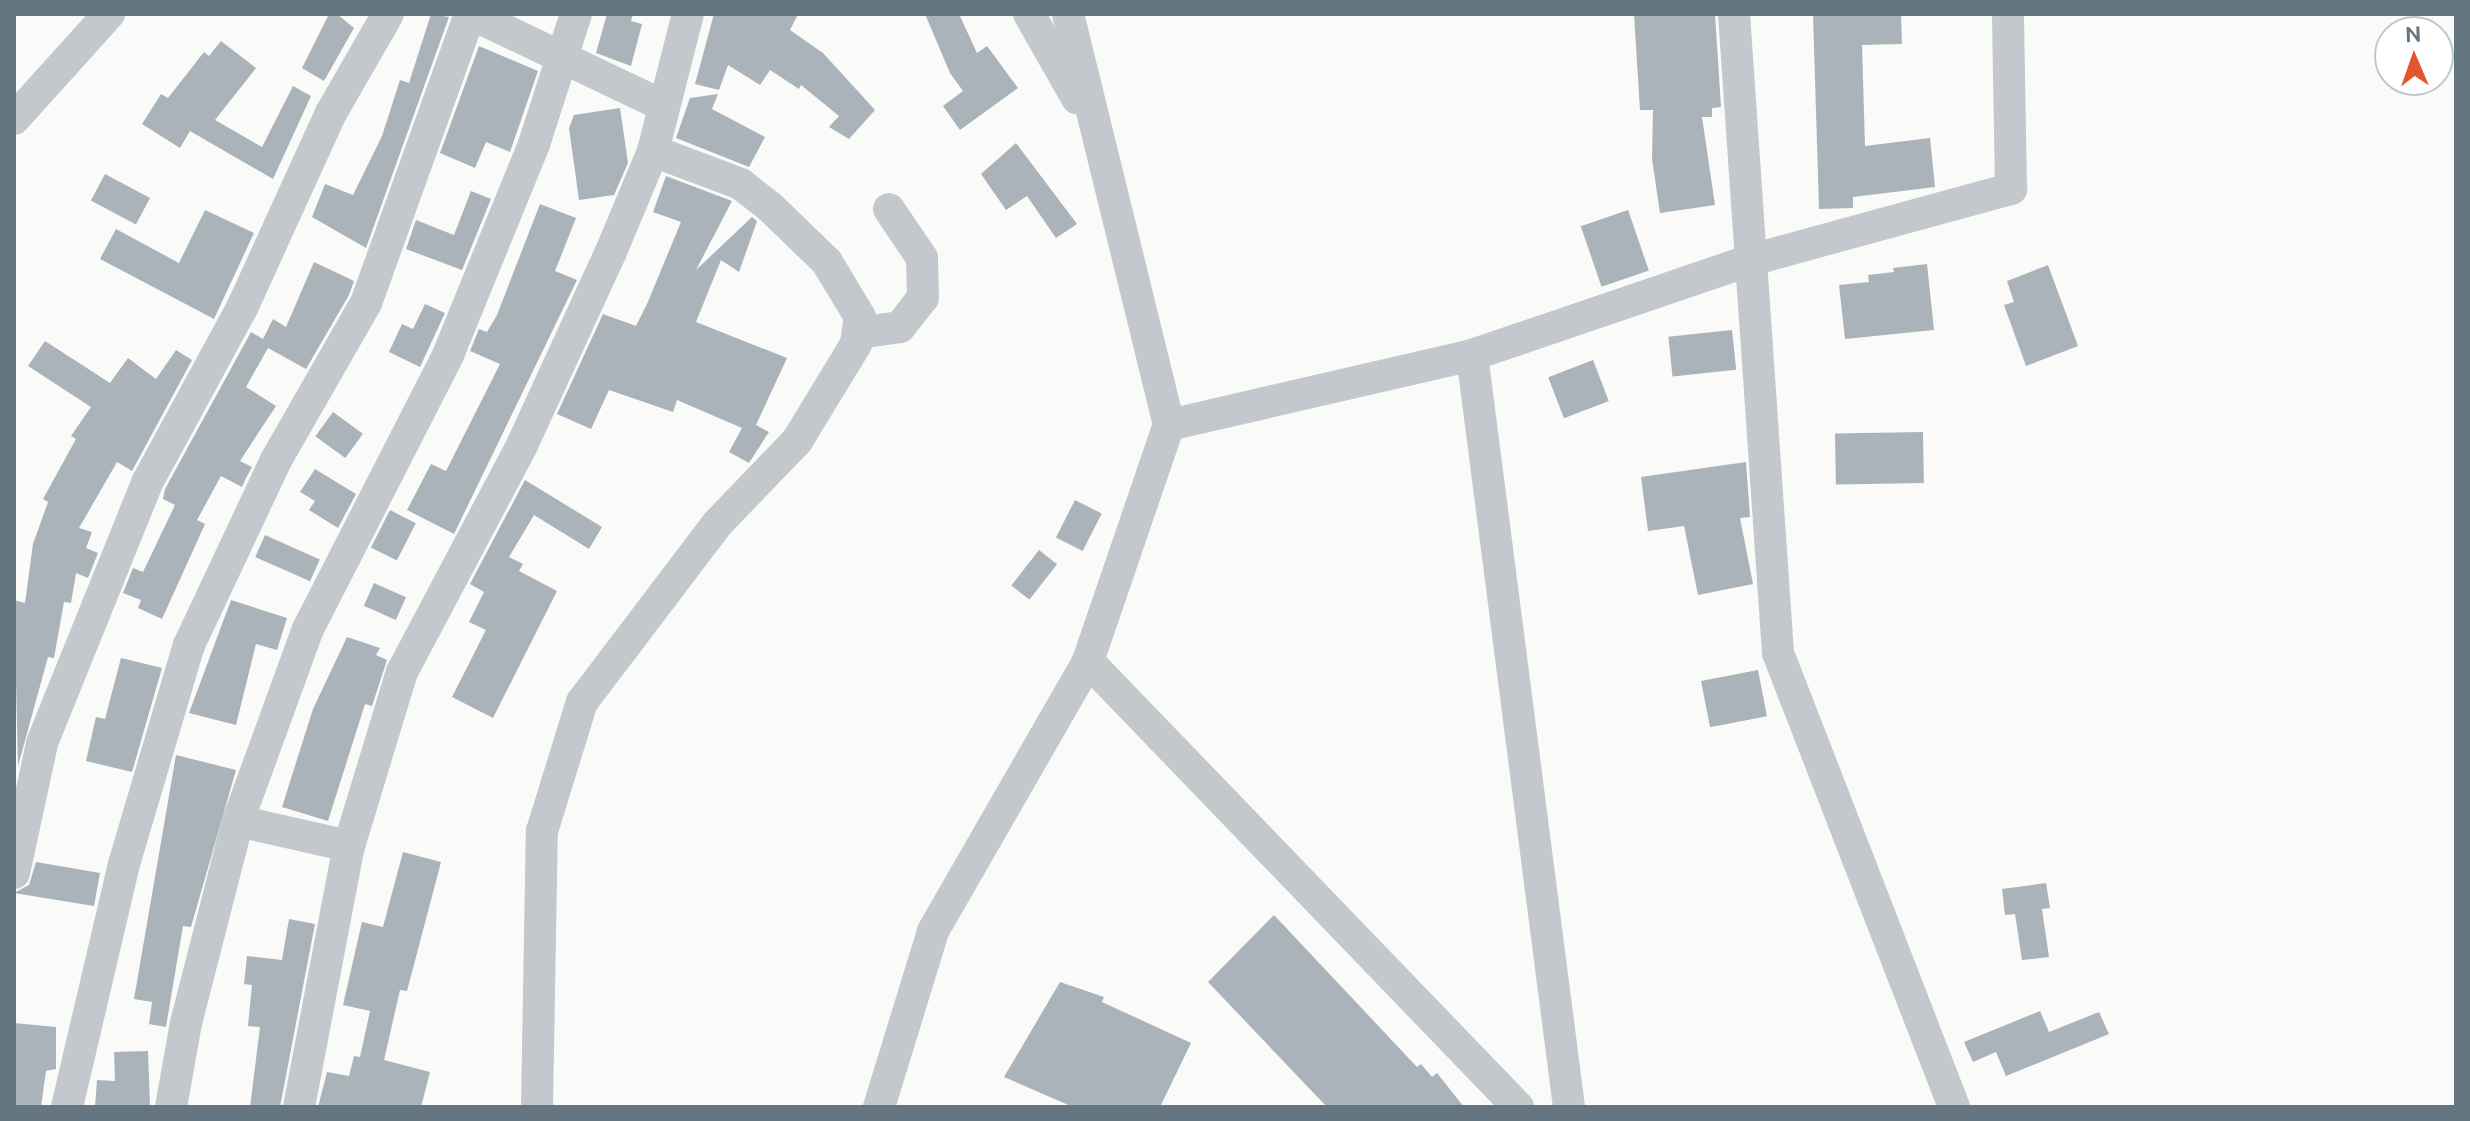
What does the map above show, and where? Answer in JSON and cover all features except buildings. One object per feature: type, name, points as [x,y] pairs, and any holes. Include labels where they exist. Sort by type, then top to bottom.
[{"type":"street","points":[[14,119],[109,14]]},
{"type":"street","points":[[14,873],[42,743],[148,481],[242,308],[331,113],[388,14]]},
{"type":"street","points":[[67,1107],[124,864],[189,645],[276,460],[366,303],[471,14],[664,106]]},
{"type":"street","points":[[171,1107],[186,1023],[238,821],[308,629],[448,355],[534,144],[576,14]]},
{"type":"street","points":[[299,1107],[349,846],[402,672],[522,445],[653,151],[688,14]]},
{"type":"street","points":[[1029,14],[1093,126]]},
{"type":"street","points":[[879,1107],[933,931],[1088,661],[1169,425],[1093,126],[1068,14]]},
{"type":"street","points":[[1734,14],[1778,653],[1954,1107]]},
{"type":"street","points":[[1169,425],[1472,355],[1751,260],[2011,189],[2008,14]]},
{"type":"street","points":[[537,1107],[542,831],[582,702],[718,523],[797,441],[842,371],[858,333],[860,317],[827,262],[770,207],[741,184],[653,151]]},
{"type":"street","points":[[858,333],[900,327],[923,298],[922,258],[889,209]]},
{"type":"street","points":[[1472,355],[1569,1107]]},
{"type":"street","points":[[1088,661],[1518,1107]]},
{"type":"street","points":[[238,821],[349,846]]}]
